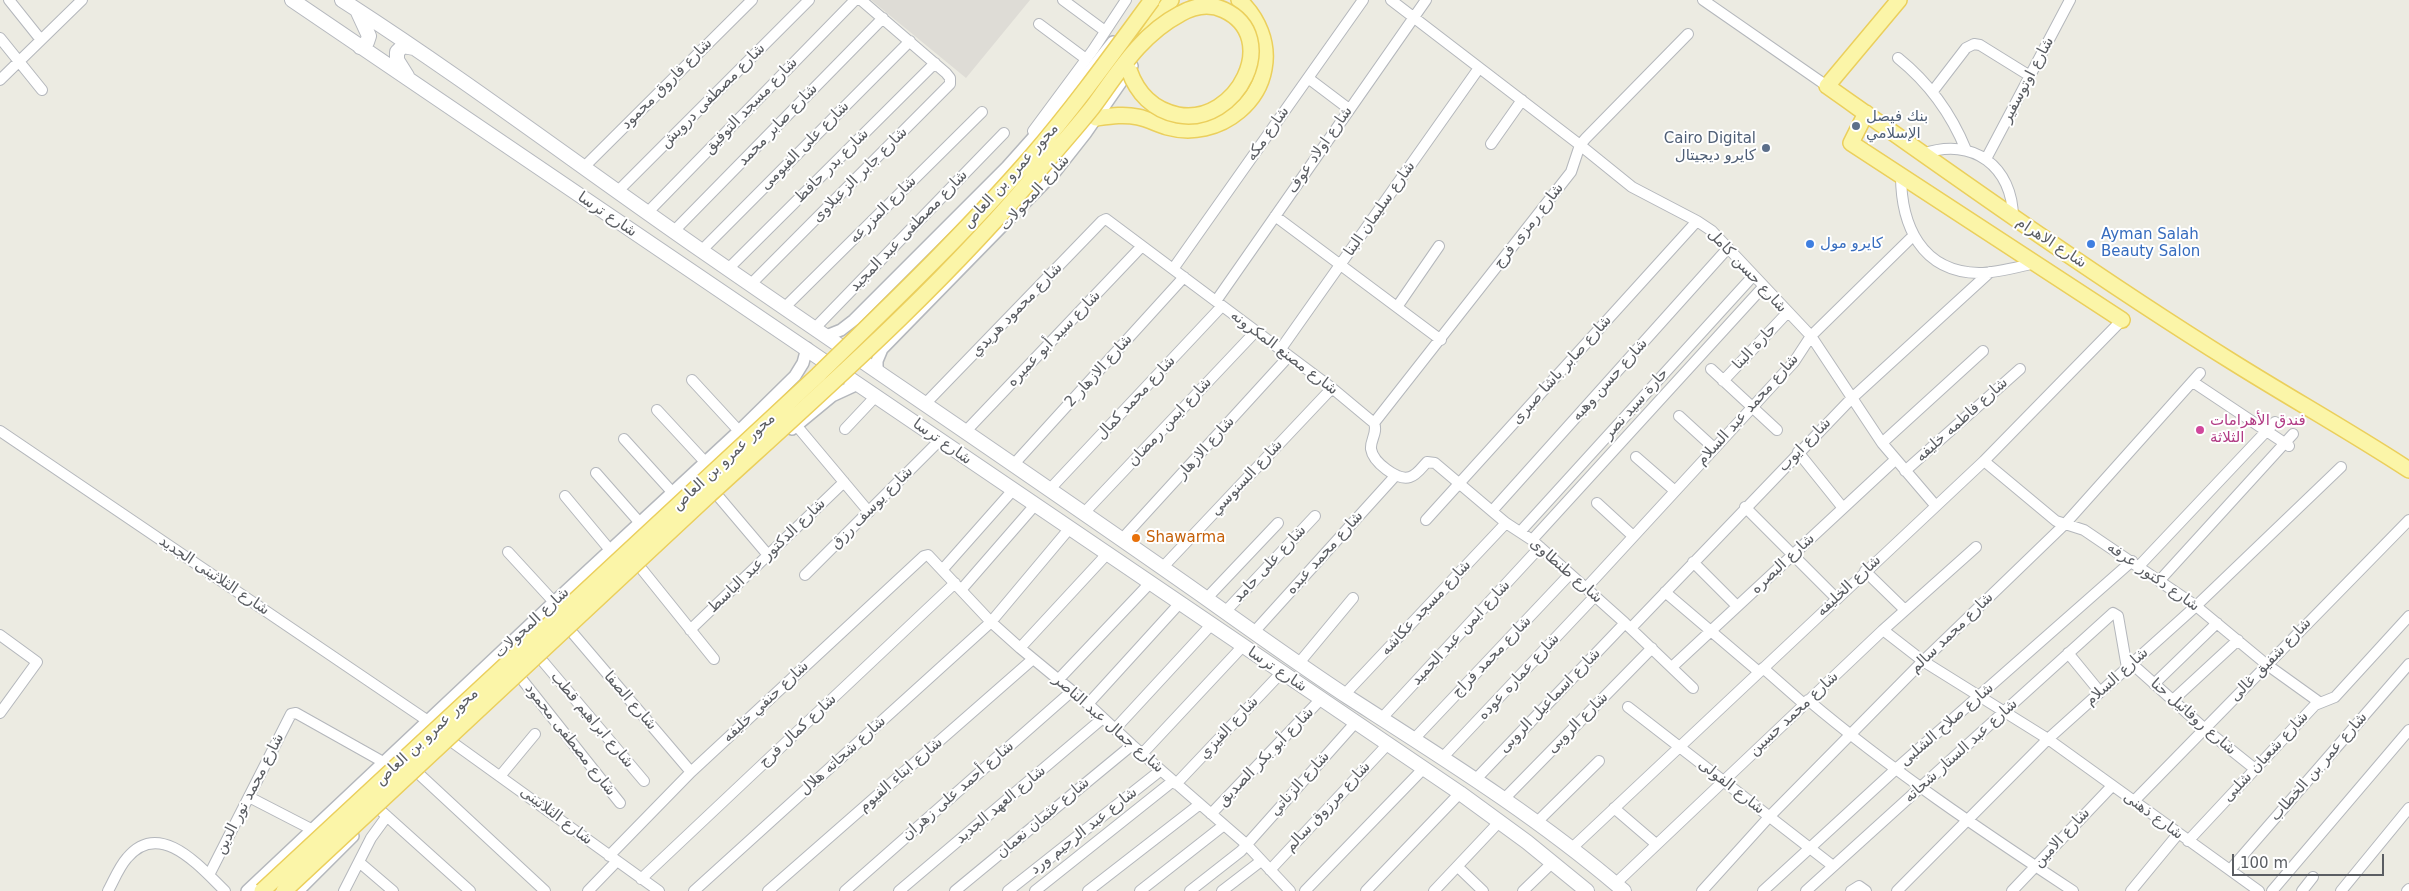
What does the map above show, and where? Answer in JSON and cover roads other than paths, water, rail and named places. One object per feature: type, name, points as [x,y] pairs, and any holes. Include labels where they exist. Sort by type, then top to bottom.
[{"type":"main road","name":"شارع ترسا","points":[[292,0],[807,348],[1386,745],[1460,793],[1500,821],[1587,891]]},
{"type":"main road","name":"شارع ترسا","points":[[342,0],[414,48],[701,251],[820,333],[878,370],[1299,663],[1538,822],[1619,887]]},
{"type":"main road","name":"محور عمرو بن العاص","points":[[262,891],[800,393],[919,277],[1033,155],[1090,86],[1152,0]]},
{"type":"main road","name":"محور عمرو بن العاص","points":[[284,891],[894,326],[1028,185],[1086,116],[1171,0]]},
{"type":"main road","points":[[1096,118],[1123,115],[1139,117],[1165,126],[1189,130],[1213,126],[1235,115],[1248,102],[1258,87],[1265,61],[1264,44],[1259,26],[1240,0]]},
{"type":"main road","points":[[1827,86],[1899,0]]},
{"type":"main road","points":[[1129,70],[1136,87],[1156,107],[1173,114],[1191,116],[1208,113],[1229,100],[1240,87],[1249,66],[1250,46],[1245,29],[1234,16],[1218,8],[1201,6],[1192,8],[1168,21],[1145,37]]},
{"type":"main road","points":[[357,10],[369,36],[367,42],[360,47]]},
{"type":"main road","points":[[410,81],[396,56],[399,49],[403,46],[414,48]]},
{"type":"main road","name":"شارع الاهرام","points":[[1827,86],[2013,218],[2231,361],[2341,425],[2409,470]]},
{"type":"main road","name":"شارع الاهرام","points":[[1866,113],[1851,143],[2122,320]]},
{"type":"main road","points":[[1575,880],[1582,880],[1588,876],[1591,869],[1586,859]]},
{"type":"street","points":[[9,0],[41,40]]},
{"type":"street","points":[[0,80],[82,0]]},
{"type":"street","name":"شارع فاروق محمود","points":[[583,168],[752,0]]},
{"type":"street","name":"شارع مصطفى درويش","points":[[617,192],[809,0]]},
{"type":"street","name":"شارع مسجد التوفيق","points":[[646,212],[854,0]]},
{"type":"street","name":"شارع جابر الزعبلاوى","points":[[750,284],[948,87],[950,81],[948,75],[861,0]]},
{"type":"street","points":[[1063,0],[1105,31]]},
{"type":"street","points":[[1026,146],[1033,131],[1086,60],[1126,0]]},
{"type":"street","points":[[820,333],[841,330],[854,320],[1026,146],[1065,102],[1147,0]]},
{"type":"street","name":"شارع المحولات","points":[[878,370],[878,357],[885,346],[1056,172],[1179,0]]},
{"type":"street","name":"شارع مكه","points":[[1173,269],[1363,0]]},
{"type":"street","name":"شارع حسن كامل","points":[[1391,0],[1632,187],[1697,221],[1712,231],[1787,313],[1811,336],[1850,398],[1882,443],[1935,505]]},
{"type":"street","name":"شارع اولاد عوف","points":[[1219,304],[1275,216],[1426,0]]},
{"type":"street","name":"شارع الاهرام","points":[[1703,0],[1827,86]]},
{"type":"street","name":"شارع اوتوسفير","points":[[1986,159],[2070,0]]},
{"type":"street","name":"شارع صابر محمد","points":[[674,231],[883,18]]},
{"type":"street","points":[[1039,24],[1086,60]]},
{"type":"street","name":"شارع رمزى فرج","points":[[1374,423],[1571,172],[1580,145],[1688,34]]},
{"type":"street","points":[[0,38],[42,90]]},
{"type":"street","name":"شارع على الفيومى","points":[[701,251],[910,41]]},
{"type":"street","points":[[1933,91],[1966,48],[1974,44],[1980,45],[2030,76]]},
{"type":"street","points":[[1898,58],[1933,91],[1948,113],[1966,150]]},
{"type":"street","name":"شارع بدر حافظ","points":[[728,269],[935,63]]},
{"type":"street","name":"شارع سليمان البنا","points":[[1280,350],[1479,68]]},
{"type":"street","points":[[1308,78],[1349,109]]},
{"type":"street","points":[[1491,144],[1522,100]]},
{"type":"street","name":"شارع المزرعه","points":[[784,308],[982,112]]},
{"type":"street","name":"شارع مصطفى عبد المجيد","points":[[820,333],[1004,133]]},
{"type":"street","points":[[1924,154],[1944,148],[1966,150],[1986,159],[2004,179],[2010,191],[2013,218]]},
{"type":"street","points":[[1901,175],[1902,204],[1913,236],[1921,248],[1944,265],[1971,273],[1990,272],[2035,264]]},
{"type":"street","points":[[1275,216],[1441,340]]},
{"type":"street","name":"شارع مصنع المكرونه","points":[[1109,220],[1332,388],[1374,423]]},
{"type":"street","name":"شارع محمود هريدي","points":[[926,404],[1102,221],[1109,220]]},
{"type":"street","name":"شارع صابر باشا صبرى","points":[[1426,520],[1697,221]]},
{"type":"street","name":"شارع محمد عبد السلام","points":[[1586,588],[1794,362],[1811,336],[1913,236]]},
{"type":"street","name":"شارع سيد أبو عميره","points":[[966,431],[1142,246]]},
{"type":"street","points":[[1396,307],[1439,246]]},
{"type":"street","name":"شارع حسن وهبه","points":[[1492,511],[1728,248]]},
{"type":"street","name":"شارع ايوب","points":[[1628,626],[1665,592],[1850,398],[1990,272]]},
{"type":"street","name":"حارة سيد نصر","points":[[1520,532],[1753,276]]},
{"type":"street","name":"شارع الازهار 2","points":[[1014,464],[1184,277]]},
{"type":"street","name":"شارع ايمن عبد الحميد","points":[[1382,718],[1763,287]]},
{"type":"street","name":"شارع محمد كمال","points":[[1050,489],[1219,304]]},
{"type":"street","name":"حارة البنا","points":[[1724,381],[1787,313]]},
{"type":"street","points":[[854,320],[862,338],[873,344],[885,346]]},
{"type":"street","name":"شارع الخليفه","points":[[1572,848],[1984,461],[2122,320]]},
{"type":"street","name":"شارع ايمن رمضان","points":[[1084,513],[1256,331]]},
{"type":"street","name":"شارع المحولات","points":[[247,891],[554,602],[706,463],[795,376],[803,363],[807,348]]},
{"type":"street","points":[[1882,443],[1983,351]]},
{"type":"street","name":"شارع الازهار","points":[[1122,540],[1290,356]]},
{"type":"street","name":"شارع فاطمه خليفه","points":[[1905,471],[2020,368]]},
{"type":"street","points":[[1711,369],[1777,430]]},
{"type":"street","name":"شارع محمد سالم","points":[[1702,891],[1769,816],[1923,661],[2065,524],[2194,382],[2200,373]]},
{"type":"street","points":[[795,376],[810,377],[818,383],[823,392],[824,402]]},
{"type":"street","points":[[692,380],[739,431]]},
{"type":"street","points":[[2194,382],[2287,445]]},
{"type":"street","name":"شارع المحولات","points":[[298,891],[362,827],[384,813],[419,774],[540,658],[796,425],[840,391],[858,384]]},
{"type":"street","name":"شارع السنوسي","points":[[1162,568],[1332,388]]},
{"type":"street","points":[[845,429],[876,396]]},
{"type":"street","points":[[657,410],[706,463]]},
{"type":"street","points":[[1679,416],[1714,448]]},
{"type":"street","name":"شارع صلاح الشلبى","points":[[1763,891],[1896,769],[2136,563],[2274,422]]},
{"type":"street","points":[[1374,423],[1376,428],[1371,443],[1373,455],[1396,475]]},
{"type":"street","points":[[796,425],[869,512]]},
{"type":"street","name":"شارع الثلاثينى الجديد","points":[[0,431],[428,721]]},
{"type":"street","points":[[2160,580],[2287,445],[2293,434]]},
{"type":"street","points":[[624,439],[673,493]]},
{"type":"street","name":"شارع يوسف رزق","points":[[804,576],[940,440]]},
{"type":"street","points":[[1798,452],[1843,508]]},
{"type":"street","points":[[1636,457],[1675,491]]},
{"type":"street","name":"شارع البصره","points":[[1672,668],[1895,460]]},
{"type":"street","name":"شارع دكتور عرفه","points":[[1984,461],[2056,521],[2084,530],[2136,563],[2196,606],[2266,664],[2319,702]]},
{"type":"street","name":"شارع طنطاوى","points":[[1396,475],[1411,477],[1427,462],[1431,462],[1506,523],[1536,544],[1652,648],[1693,688]]},
{"type":"street","name":"شارع السلام","points":[[1897,891],[1967,818],[2048,739],[2196,606],[2341,467]]},
{"type":"street","points":[[596,473],[640,522]]},
{"type":"street","name":"شارع محمد عبده","points":[[1254,632],[1396,475]]},
{"type":"street","name":"شارع الدكتور عبد الباسط","points":[[690,630],[844,482]]},
{"type":"street","points":[[943,570],[1013,490]]},
{"type":"street","points":[[565,496],[610,550]]},
{"type":"street","points":[[718,496],[768,555]]},
{"type":"street","points":[[1597,503],[1633,536]]},
{"type":"street","name":"شارع كمال فرج","points":[[641,879],[958,586],[1035,505]]},
{"type":"street","points":[[1745,507],[1836,598]]},
{"type":"street","name":"شارع على حامد","points":[[1225,612],[1315,516]]},
{"type":"street","name":"شارع شفيق غالى","points":[[2134,801],[2409,520]]},
{"type":"street","points":[[1206,599],[1278,523]]},
{"type":"street","name":"شارع مسجد عكاشه","points":[[1345,694],[1506,523]]},
{"type":"street","name":"شارع شحاته هلال","points":[[694,891],[992,622],[1069,528]]},
{"type":"street","name":"شارع محمد حسين","points":[[1619,887],[1656,844],[1883,630],[1976,547]]},
{"type":"street","points":[[508,552],[554,602]]},
{"type":"street","points":[[1020,648],[1107,554]]},
{"type":"street","name":"شارع جمال عبد الناصر","points":[[929,555],[992,622],[1246,844],[1288,890]]},
{"type":"street","name":"شارع حنفي خليفه","points":[[588,891],[613,858],[691,772],[924,556],[929,555]]},
{"type":"street","points":[[1693,562],[1738,606]]},
{"type":"street","points":[[640,567],[714,659]]},
{"type":"street","points":[[1865,571],[1905,610]]},
{"type":"street","name":"شارع محمد فراج","points":[[1414,739],[1570,574]]},
{"type":"street","points":[[1058,680],[1150,584]]},
{"type":"street","points":[[1665,592],[1710,632],[1896,769],[2073,891]]},
{"type":"street","name":"شارع عماره عوده","points":[[1443,758],[1595,596]]},
{"type":"street","points":[[1299,663],[1353,598]]},
{"type":"street","points":[[1088,704],[1179,604]]},
{"type":"street","name":"شارع عبد الستار شحاته","points":[[1806,891],[2005,712],[2110,614],[2116,613],[2118,616],[2129,666]]},
{"type":"street","name":"شارع شعبان شلبى","points":[[2188,841],[2319,702],[2329,702],[2335,698],[2409,616]]},
{"type":"street","points":[[2154,684],[2217,624]]},
{"type":"street","points":[[1115,729],[1211,625]]},
{"type":"street","name":"شارع اسماعيل الروبى","points":[[1476,779],[1628,626]]},
{"type":"street","name":"شارع الصفا","points":[[570,630],[691,772]]},
{"type":"street","name":"شارع ذهنى","points":[[1883,630],[1923,661],[2048,739],[2230,870],[2248,888],[2260,891]]},
{"type":"street","points":[[0,635],[37,663],[0,714]]},
{"type":"street","points":[[2173,700],[2238,640]]},
{"type":"street","points":[[1142,754],[1242,647]]},
{"type":"street","name":"شارع الروبى","points":[[1504,799],[1652,648]]},
{"type":"street","points":[[2068,653],[2100,692]]},
{"type":"street","name":"شارع ابراهيم قطب","points":[[540,658],[644,781]]},
{"type":"street","name":"شارع ابناء الفيوم","points":[[768,891],[1033,659]]},
{"type":"street","name":"شارع عمر بن الخطاب","points":[[2230,870],[2409,664]]},
{"type":"street","name":"شارع روفائيل حنا","points":[[2129,666],[2154,684],[2205,729],[2255,769]]},
{"type":"street","name":"شارع الفيزي","points":[[1035,891],[1175,782],[1281,673]]},
{"type":"street","name":"شارع مصطفى محمود","points":[[520,677],[620,803]]},
{"type":"street","name":"شارع أحمد على زهران","points":[[845,891],[1072,691]]},
{"type":"street","name":"شارع أبو بكر الصديق","points":[[1212,814],[1320,700]]},
{"type":"street","name":"شارع الفولى","points":[[1628,707],[1833,866]]},
{"type":"street","name":"شارع محمد نور الدين","points":[[209,875],[293,714],[296,713],[385,763]]},
{"type":"street","name":"شارع العهد الجديد","points":[[899,891],[1103,718]]},
{"type":"street","name":"شارع الزناتي","points":[[1190,891],[1241,851],[1355,723]]},
{"type":"street","points":[[2272,891],[2409,730]]},
{"type":"street","points":[[501,775],[535,734]]},
{"type":"street","name":"شارع الثلاثينى","points":[[452,742],[501,775],[641,879],[651,889]]},
{"type":"street","name":"شارع عثمان نعمان","points":[[955,891],[1132,745]]},
{"type":"street","name":"شارع مرزوق سالم","points":[[1270,870],[1386,745]]},
{"type":"street","points":[[1538,822],[1598,761]]},
{"type":"street","name":"شارع عبد الرحيم ورد","points":[[1008,891],[1161,770]]},
{"type":"street","points":[[1305,891],[1423,770]]},
{"type":"street","points":[[419,774],[545,891]]},
{"type":"street","name":"شارع الامين","points":[[2012,891],[2112,786]]},
{"type":"street","points":[[1366,891],[1460,793]]},
{"type":"street","points":[[249,797],[313,830]]},
{"type":"street","points":[[1088,891],[1200,804]]},
{"type":"street","points":[[340,805],[362,827]]},
{"type":"street","points":[[1614,808],[1656,844]]},
{"type":"street","points":[[2341,891],[2409,808]]},
{"type":"street","points":[[344,891],[384,813],[470,891]]},
{"type":"street","points":[[1434,891],[1500,821]]},
{"type":"street","points":[[1140,891],[1224,825]]},
{"type":"street","points":[[2131,891],[2178,834]]},
{"type":"street","points":[[108,891],[126,859],[147,844],[164,844],[181,850],[225,891]]},
{"type":"street","points":[[1222,891],[1261,860]]},
{"type":"street","points":[[359,862],[393,891]]},
{"type":"street","points":[[1523,891],[1553,862]]},
{"type":"street","points":[[1458,866],[1483,891]]},
{"type":"street","points":[[2302,891],[2313,876]]},
{"type":"street","points":[[1851,891],[1859,886],[1866,891]]},
{"type":"place","name":"بنك فيصل الإسلامي","points":[[1856,126]]},
{"type":"place","name":"Cairo Digital كايرو ديجيتال","points":[[1766,148]]},
{"type":"place","name":"كايرو مول","points":[[1810,244]]},
{"type":"place","name":"Ayman Salah Beauty Salon","points":[[2091,244]]},
{"type":"place","name":"فندق الأهرامات الثلاثة","points":[[2200,430]]},
{"type":"place","name":"Shawarma","points":[[1136,538]]}]
